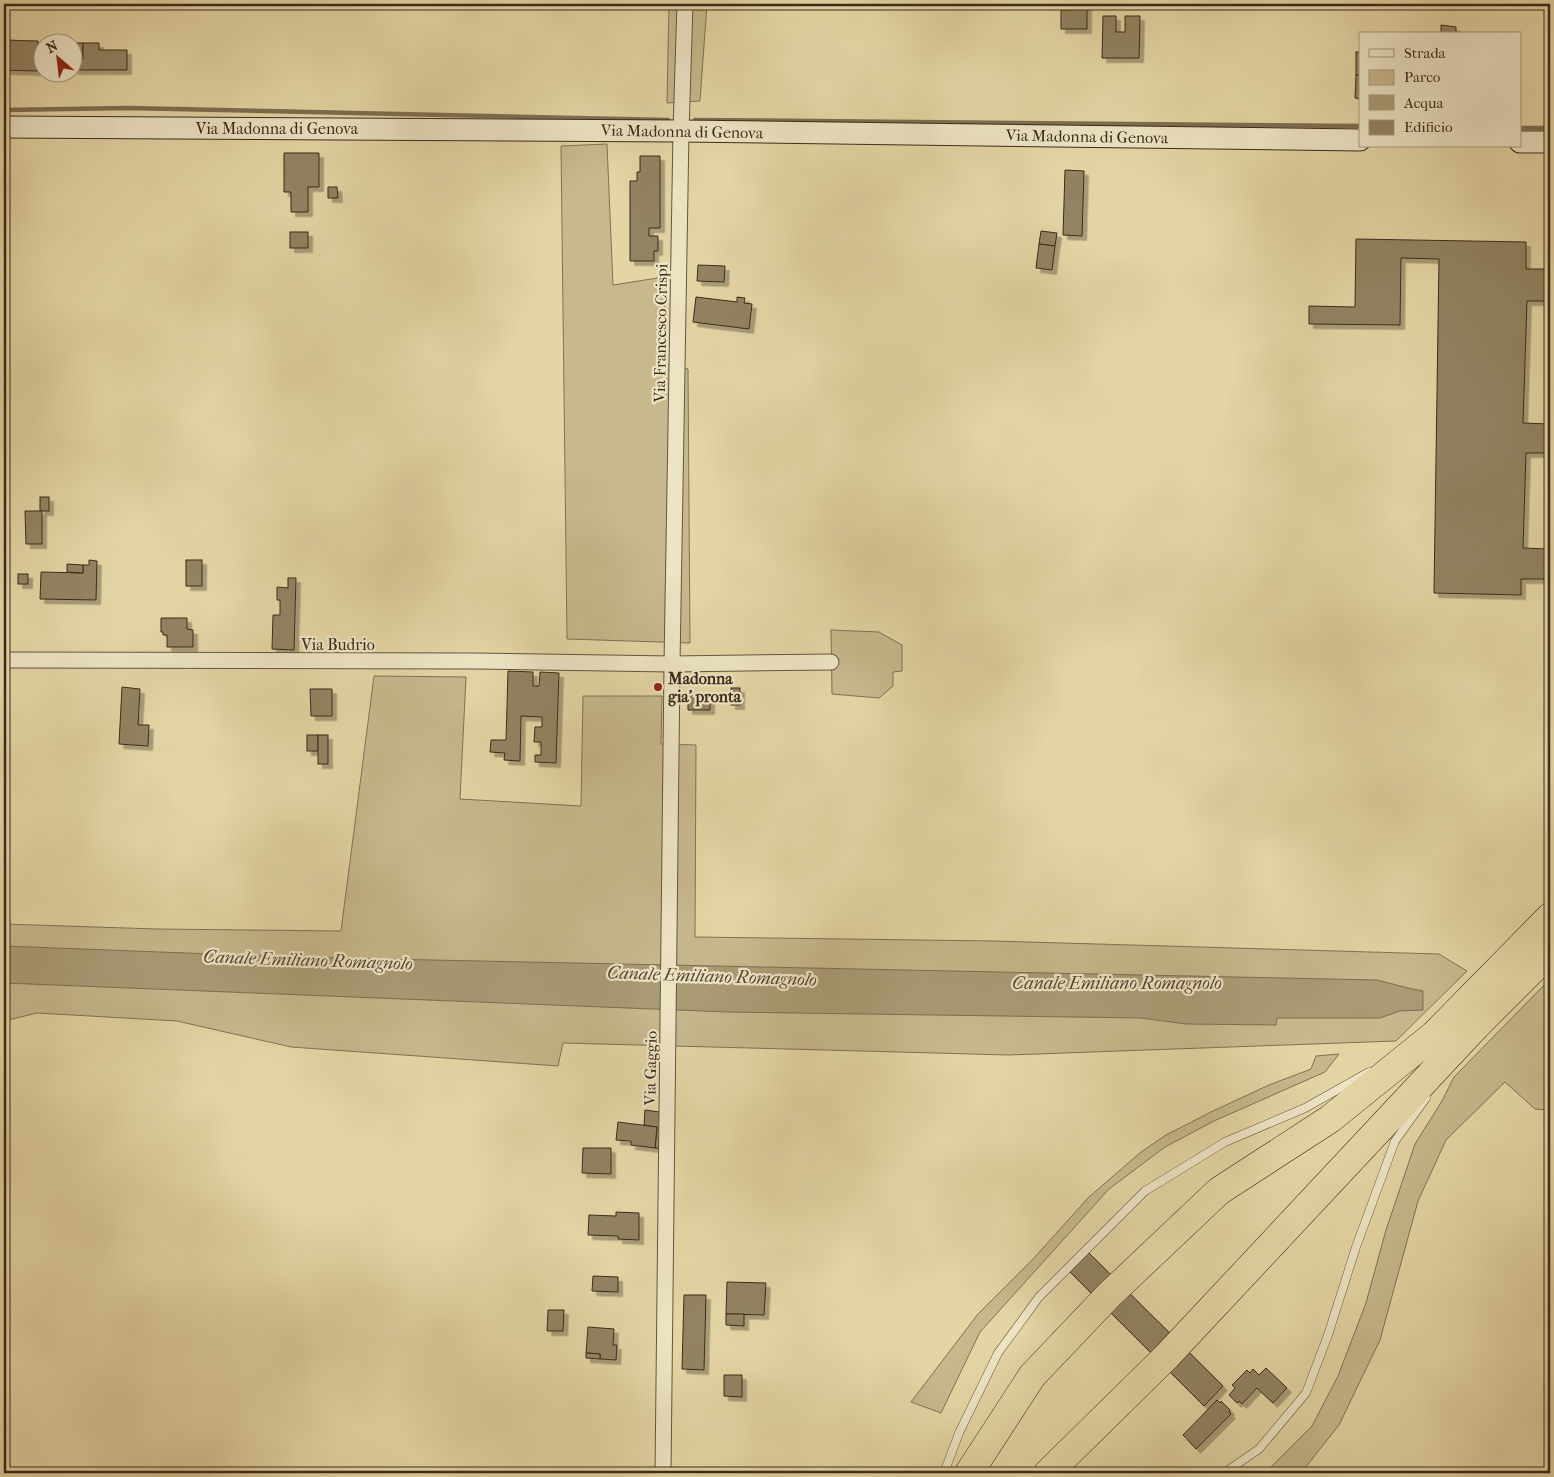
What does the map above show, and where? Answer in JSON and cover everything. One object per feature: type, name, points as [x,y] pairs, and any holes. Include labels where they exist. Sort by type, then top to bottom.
[{"type":"highway","points":[[969,1473],[1032,1376],[1109,1295],[1219,1191],[1330,1119],[1434,1035],[1550,916]]},
{"type":"highway","points":[[1048,1473],[1167,1356],[1476,1026],[1550,952]]},
{"type":"main road","name":"Via Madonna di Genova","points":[[4,127],[681,131],[1359,140]]},
{"type":"main road","points":[[1522,142],[1550,142]]},
{"type":"street","name":"Via Francesco Crispi","points":[[672,664],[681,131],[686,4]]},
{"type":"street","name":"Via Budrio","points":[[4,660],[455,661],[672,664],[831,662]]},
{"type":"street","name":"Via Gaggio","points":[[663,1473],[672,664]]},
{"type":"lane","points":[[1444,1072],[1476,1026]]},
{"type":"lane","points":[[1391,1059],[1434,1035]]},
{"type":"lane","points":[[944,1473],[959,1433],[998,1353],[1039,1297],[1145,1191],[1225,1142],[1305,1108],[1374,1069]]},
{"type":"lane","points":[[1224,1473],[1259,1449],[1306,1393],[1395,1141],[1433,1088]]},
{"type":"green space","points":[[669,4],[707,4],[700,101],[667,103]]},
{"type":"green space","points":[[607,144],[613,285],[664,277],[666,364],[688,369],[690,643],[567,639],[561,146]]},
{"type":"green space","points":[[831,630],[879,632],[902,645],[902,671],[893,672],[893,686],[879,698],[832,694]]},
{"type":"green space","points":[[374,676],[466,677],[460,799],[581,806],[583,696],[662,696],[661,744],[696,745],[695,937],[994,941],[1439,954],[1467,971],[1396,1041],[1009,1055],[563,1043],[558,1066],[291,1047],[177,1021],[37,1013],[4,1021],[4,924],[157,929],[341,931]]},
{"type":"green space","points":[[1550,979],[1547,1009],[1550,1010],[1550,1110],[1535,1109],[1505,1082],[1446,1140],[1418,1201],[1380,1340],[1339,1425],[1301,1473],[1265,1473],[1312,1426],[1338,1376],[1366,1303],[1386,1230],[1415,1144],[1442,1101],[1454,1077]]},
{"type":"green space","points":[[1339,1054],[1325,1072],[1214,1121],[1165,1147],[1109,1189],[980,1332],[941,1413],[911,1402],[978,1314],[1033,1259],[1089,1197],[1141,1152],[1166,1135],[1213,1111],[1269,1085],[1311,1069],[1316,1056]]},
{"type":"water","name":"Canale Emiliano Romagnolo","points":[[4,946],[290,957],[1377,980],[1423,991],[1423,1010],[1400,1011],[1380,1018],[1277,1018],[1276,1025],[1186,1024],[1141,1018],[727,1012],[4,983]]},
{"type":"building","points":[[1061,4],[1087,4],[1087,9],[1061,10]]},
{"type":"building","points":[[1087,9],[1087,29],[1061,29],[1061,10]]},
{"type":"building","points":[[1103,16],[1116,16],[1116,32],[1125,32],[1125,16],[1140,16],[1139,58],[1102,58]]},
{"type":"building","points":[[1441,25],[1456,27],[1456,32],[1441,32]]},
{"type":"building","points":[[4,40],[32,41],[32,71],[4,70]]},
{"type":"building","points":[[82,43],[83,43],[82,59]]},
{"type":"building","points":[[83,43],[99,43],[99,50],[127,50],[127,70],[82,70]]},
{"type":"building","points":[[1356,52],[1359,52],[1359,75],[1356,75]]},
{"type":"building","points":[[1356,75],[1359,75],[1359,99],[1355,98]]},
{"type":"building","points":[[284,153],[319,153],[319,187],[308,187],[308,212],[291,212],[291,192],[284,192]]},
{"type":"building","points":[[640,156],[660,156],[660,228],[649,228],[649,236],[658,236],[658,251],[654,251],[654,261],[630,261],[630,181],[637,181],[637,172],[640,172]]},
{"type":"building","points":[[1065,170],[1084,171],[1082,236],[1063,235]]},
{"type":"building","points":[[328,187],[337,187],[338,198],[328,198]]},
{"type":"building","points":[[1041,231],[1057,233],[1055,246],[1039,244]]},
{"type":"building","points":[[290,232],[308,232],[308,248],[290,248]]},
{"type":"building","points":[[1356,239],[1526,242],[1526,269],[1550,269],[1550,301],[1527,301],[1523,423],[1550,424],[1550,453],[1526,453],[1523,548],[1550,549],[1550,579],[1521,579],[1521,595],[1434,593],[1439,259],[1401,258],[1400,325],[1309,324],[1309,306],[1355,307]]},
{"type":"building","points":[[1039,244],[1055,246],[1052,270],[1036,268]]},
{"type":"building","points":[[698,265],[725,266],[724,282],[697,281]]},
{"type":"building","points":[[696,297],[737,302],[737,297],[745,298],[744,303],[752,304],[749,329],[693,322]]},
{"type":"building","points":[[40,497],[49,497],[49,511],[40,511]]},
{"type":"building","points":[[25,511],[42,511],[42,544],[26,544]]},
{"type":"building","points":[[89,560],[97,561],[96,600],[40,599],[41,572],[83,573],[83,565],[89,565]]},
{"type":"building","points":[[186,560],[202,560],[202,586],[186,586]]},
{"type":"building","points":[[67,564],[83,565],[83,573],[67,572]]},
{"type":"building","points":[[18,574],[28,574],[28,584],[18,584]]},
{"type":"building","points":[[288,578],[296,578],[294,650],[272,649],[273,615],[280,615],[280,600],[277,600],[277,587],[288,588]]},
{"type":"building","points":[[161,618],[187,618],[187,629],[193,630],[193,647],[167,647],[167,635],[163,635],[163,632],[161,632]]},
{"type":"building","points":[[508,671],[533,672],[533,686],[539,686],[540,672],[559,673],[556,763],[535,762],[535,755],[541,755],[541,742],[534,742],[535,727],[542,727],[542,717],[521,716],[520,761],[504,760],[505,753],[490,752],[491,740],[506,740]]},
{"type":"building","points":[[122,687],[140,689],[138,725],[149,725],[148,746],[119,744]]},
{"type":"building","points":[[731,688],[740,688],[740,705],[731,705]]},
{"type":"building","points":[[310,689],[332,689],[332,716],[311,716]]},
{"type":"building","points":[[688,693],[710,694],[710,710],[688,710]]},
{"type":"building","points":[[307,735],[318,735],[318,751],[307,751]]},
{"type":"building","points":[[318,735],[328,735],[328,764],[318,764]]},
{"type":"building","points":[[645,1110],[667,1113],[662,1149],[655,1148],[657,1127],[644,1125]]},
{"type":"building","points":[[618,1122],[657,1127],[655,1148],[631,1145],[631,1141],[616,1140]]},
{"type":"building","points":[[583,1148],[611,1148],[611,1174],[582,1173]]},
{"type":"building","points":[[616,1212],[639,1213],[639,1240],[618,1239],[618,1236],[588,1235],[589,1215],[616,1216]]},
{"type":"building","points":[[1089,1253],[1223,1386],[1204,1406],[1070,1272]]},
{"type":"building","points":[[593,1276],[618,1277],[618,1292],[592,1291]]},
{"type":"building","points":[[727,1282],[766,1283],[764,1315],[726,1314]]},
{"type":"building","points":[[684,1295],[706,1295],[704,1370],[682,1369]]},
{"type":"building","points":[[548,1310],[564,1310],[563,1331],[547,1331]]},
{"type":"building","points":[[726,1314],[744,1314],[744,1326],[726,1325]]},
{"type":"building","points":[[588,1327],[614,1329],[613,1345],[617,1345],[616,1360],[600,1359],[600,1354],[586,1353]]},
{"type":"building","points":[[586,1353],[600,1354],[600,1359],[586,1358]]},
{"type":"building","points":[[1266,1368],[1287,1388],[1273,1403],[1257,1388],[1242,1404],[1239,1401],[1237,1403],[1229,1395],[1235,1388],[1232,1385],[1247,1370],[1250,1373],[1253,1369],[1259,1375]]},
{"type":"building","points":[[724,1375],[742,1375],[742,1397],[724,1396]]},
{"type":"building","points":[[1217,1400],[1220,1403],[1221,1401],[1230,1410],[1231,1414],[1196,1449],[1183,1435]]},
{"type":"waterway","points":[[4,110],[127,108],[668,120]]},
{"type":"waterway","points":[[695,120],[1359,126]]},
{"type":"waterway","points":[[1522,128],[1550,128]]},
{"type":"place","name":"Madonna gia' pronta","points":[[658,687]]}]
